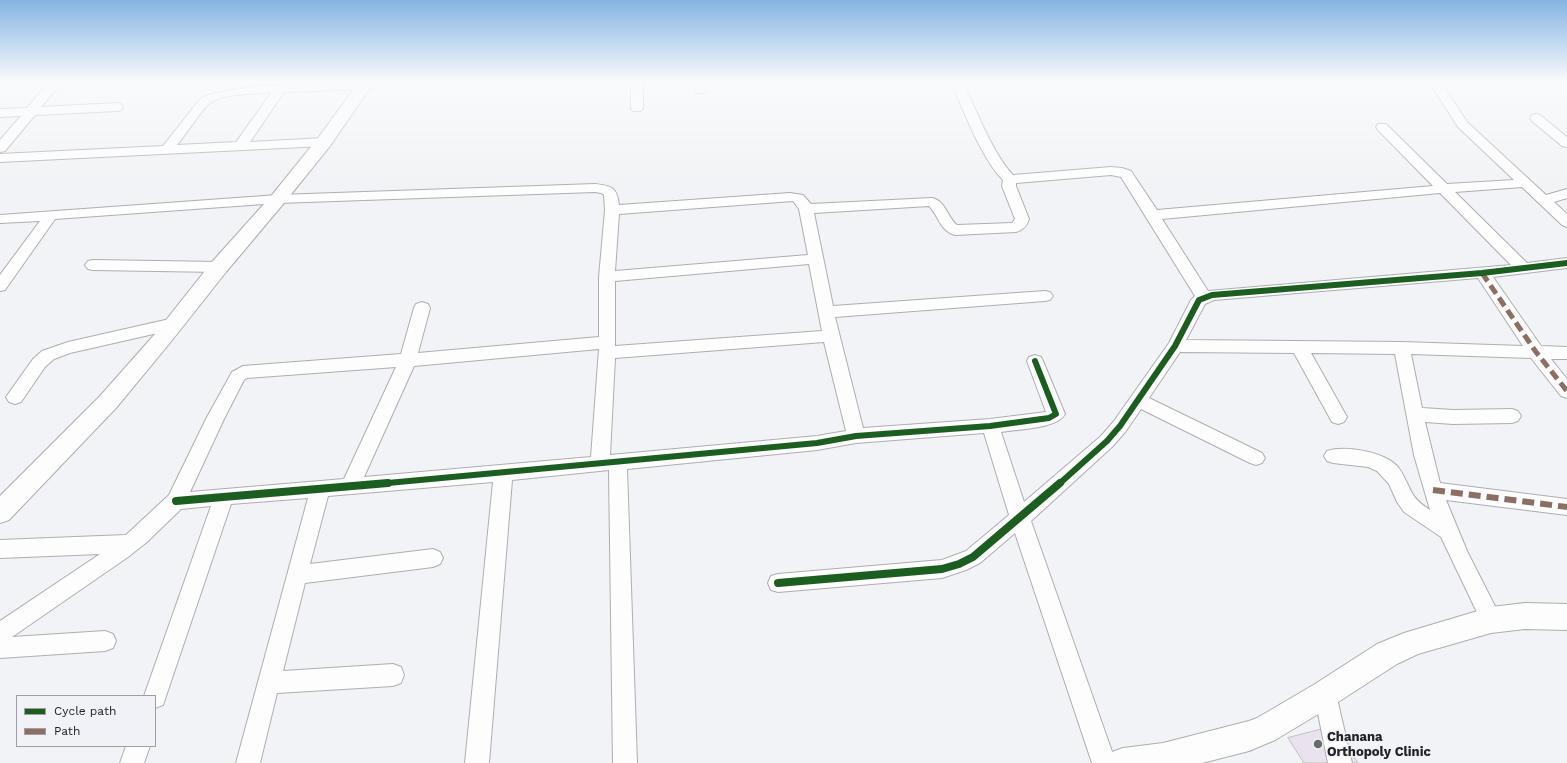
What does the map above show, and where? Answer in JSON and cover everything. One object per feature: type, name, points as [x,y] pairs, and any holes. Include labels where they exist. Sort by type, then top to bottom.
[{"type":"street","points":[[2,158],[28,118]]},
{"type":"street","points":[[167,150],[192,118]]},
{"type":"street","points":[[241,145],[260,118]]},
{"type":"street","points":[[0,512],[108,402],[174,324],[220,266],[278,199],[342,118]]},
{"type":"street","points":[[974,118],[1003,174],[1010,180],[1111,171],[1122,172],[1129,177],[1204,297]]},
{"type":"street","points":[[1458,118],[1462,124],[1567,222]]},
{"type":"street","points":[[1536,118],[1567,143]]},
{"type":"street","points":[[1382,127],[1523,268]]},
{"type":"street","points":[[2,158],[324,142]]},
{"type":"street","points":[[806,209],[932,202],[938,207],[948,226],[955,230],[1016,227],[1021,223],[1022,219],[1009,186],[1010,180]]},
{"type":"street","points":[[1153,215],[1524,183]]},
{"type":"street","points":[[0,219],[278,199],[595,188],[605,189],[611,194],[612,210],[607,277],[606,348],[609,462],[625,763]]},
{"type":"street","points":[[1544,201],[1567,193]]},
{"type":"street","points":[[612,210],[796,197],[803,202],[806,209],[831,336],[856,436]]},
{"type":"street","points":[[0,286],[51,215]]},
{"type":"street","points":[[607,277],[815,260]]},
{"type":"street","points":[[778,583],[942,569],[973,557],[1020,518],[1107,441],[1120,426],[1175,346],[1199,300],[1204,297],[1222,294],[1482,273],[1567,263]]},
{"type":"street","points":[[93,265],[220,266]]},
{"type":"street","points":[[1482,273],[1536,352],[1565,386]]},
{"type":"street","points":[[826,312],[1045,296]]},
{"type":"street","points":[[350,486],[408,360],[422,308]]},
{"type":"street","points":[[15,397],[39,363],[48,355],[68,348],[174,324]]},
{"type":"street","points":[[0,633],[130,544],[176,501],[215,419],[238,376],[243,372],[408,360],[831,336]]},
{"type":"street","points":[[1175,346],[1402,348],[1567,353]]},
{"type":"street","points":[[1299,347],[1338,417]]},
{"type":"street","points":[[1402,348],[1415,414],[1433,490],[1449,532],[1491,620]]},
{"type":"street","points":[[176,501],[503,473],[816,443],[856,436],[990,426],[1049,418],[1056,414],[1036,361]]},
{"type":"street","points":[[1138,400],[1256,458]]},
{"type":"street","points":[[1415,414],[1453,417],[1512,416]]},
{"type":"street","points":[[990,426],[1104,763]]},
{"type":"street","points":[[1333,456],[1368,459],[1383,465],[1396,479],[1411,507],[1449,532]]},
{"type":"street","points":[[477,763],[503,473]]},
{"type":"street","points":[[248,763],[320,489]]},
{"type":"street","points":[[1433,490],[1567,507]]},
{"type":"street","points":[[155,695],[224,497]]},
{"type":"street","points":[[0,549],[130,544]]},
{"type":"street","points":[[297,575],[432,558]]},
{"type":"street","points":[[1123,763],[1163,758],[1175,759],[1264,730],[1394,651],[1414,642],[1491,620],[1525,616],[1567,617]]},
{"type":"street","points":[[0,648],[105,641]]},
{"type":"street","points":[[269,683],[393,675]]},
{"type":"street","points":[[1325,694],[1340,763]]},
{"type":"street","points":[[132,763],[138,747]]},
{"type":"building","points":[[1334,726],[1358,763],[1304,763],[1288,738]]},
{"type":"marked path","points":[[1482,273],[1536,352],[1567,391]]},
{"type":"marked path","points":[[1433,490],[1567,507]]},
{"type":"cycle path","points":[[778,583],[942,569],[959,564],[973,557],[1020,518],[1107,441],[1120,426],[1175,346],[1199,300],[1212,295],[1482,273],[1567,263]]},
{"type":"cycle path","points":[[176,501],[503,473],[817,443],[856,436],[990,426],[1049,418],[1056,414],[1035,361]]},
{"type":"place","name":"Chanana Orthopoly Clinic","points":[[1318,744]]}]
